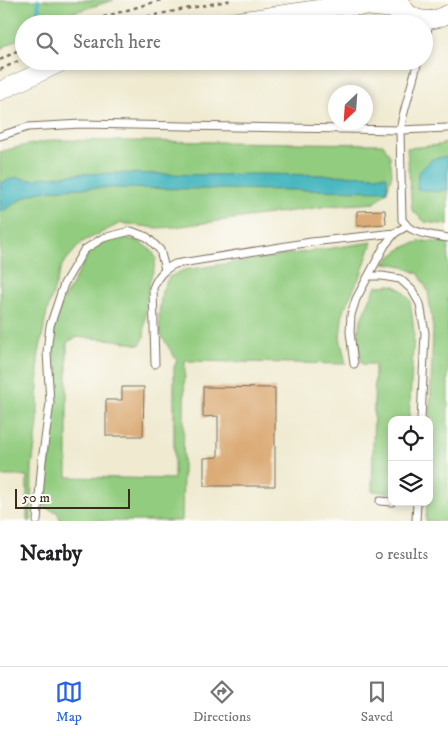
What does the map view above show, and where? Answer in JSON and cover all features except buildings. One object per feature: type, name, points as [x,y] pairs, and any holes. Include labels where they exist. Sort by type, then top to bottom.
[{"type":"street","points":[[272,15],[345,3],[364,6],[402,5],[410,15]]},
{"type":"street","points":[[433,19],[448,14]]},
{"type":"street","points":[[0,91],[45,70]]},
{"type":"lane","points":[[416,70],[400,130],[402,220],[412,230],[448,238]]},
{"type":"lane","points":[[0,136],[28,126],[81,124],[400,130],[448,128]]},
{"type":"lane","points":[[354,364],[350,332],[351,315],[356,299],[385,245],[395,233],[407,226]]},
{"type":"lane","points":[[37,521],[42,461],[50,403],[47,352],[50,326],[64,284],[84,250],[103,238],[131,231],[146,237],[160,250],[165,269]]},
{"type":"lane","points":[[154,364],[153,288],[157,278],[165,269],[175,264],[301,244],[395,233]]},
{"type":"lane","points":[[369,276],[400,279],[412,290],[420,304],[425,333],[421,416]]},
{"type":"lane","points":[[380,501],[388,502]]},
{"type":"lane","points":[[416,521],[417,506]]},
{"type":"path","points":[[110,15],[161,0]]},
{"type":"path","points":[[154,15],[232,0]]},
{"type":"path","points":[[0,60],[15,52]]},
{"type":"path","points":[[0,70],[15,62]]},
{"type":"green space","points":[[0,0],[114,0],[65,15],[15,15],[15,41],[0,49]]},
{"type":"green space","points":[[53,140],[383,144],[390,156],[392,174],[387,191],[375,203],[329,206],[174,227],[156,228],[121,223],[82,242],[62,265],[47,312],[38,359],[38,424],[32,466],[31,521],[27,521],[27,476],[0,476],[0,152]]},
{"type":"green space","points":[[448,142],[448,225],[425,222],[412,210],[407,148],[440,145]]},
{"type":"green space","points":[[114,235],[138,241],[152,251],[156,258],[146,299],[144,338],[140,345],[116,340],[78,337],[67,342],[67,477],[174,479],[174,367],[177,361],[160,333],[159,314],[162,291],[169,277],[184,270],[372,242],[362,272],[343,311],[340,337],[346,364],[185,361],[182,521],[61,521],[57,512],[45,508],[44,489],[51,453],[55,309],[65,297],[94,244]]},
{"type":"green space","points":[[423,241],[448,243],[448,521],[426,521],[427,506],[433,506],[433,416],[430,416],[433,329],[428,291],[419,274],[399,265],[384,263],[411,244]]},
{"type":"green space","points":[[392,285],[401,289],[410,300],[414,331],[409,416],[388,416],[388,493],[372,491],[375,364],[362,364],[357,338],[361,319],[376,286]]},
{"type":"water","points":[[448,156],[448,189],[437,192],[417,189],[418,173],[432,159]]},
{"type":"water","points":[[77,174],[387,176],[387,191],[70,188],[30,195],[0,213],[0,183],[17,177],[31,180]]},
{"type":"waterway","points":[[38,0],[39,15]]}]
